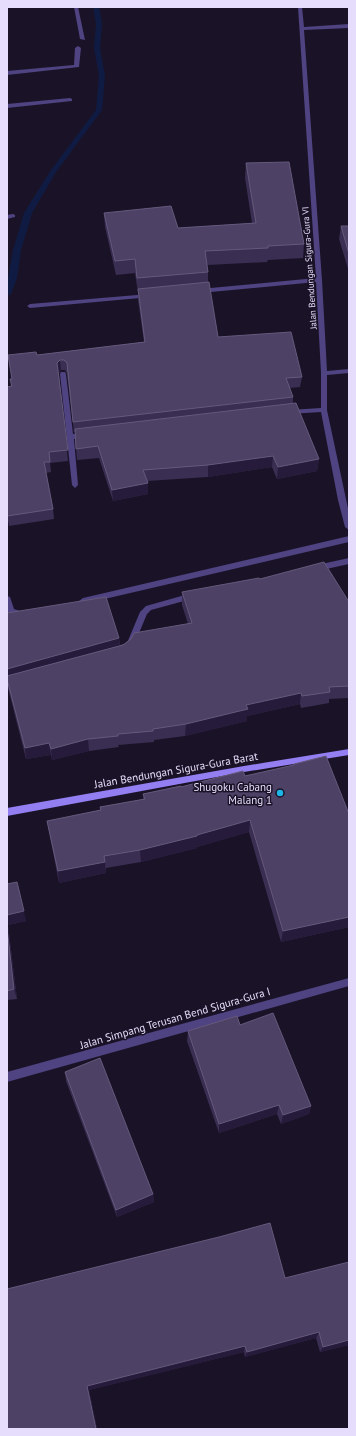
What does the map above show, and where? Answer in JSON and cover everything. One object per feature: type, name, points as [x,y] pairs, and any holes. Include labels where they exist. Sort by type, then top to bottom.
[{"type":"main road","name":"Jalan Bendungan Sigura-Gura Barat","points":[[7,812],[244,769],[349,752]]},
{"type":"street","points":[[76,7],[83,39]]},
{"type":"street","name":"Jalan Bendungan Sigura-Gura VI","points":[[300,7],[319,280],[324,373],[324,410],[342,500],[349,527]]},
{"type":"street","points":[[302,29],[349,26]]},
{"type":"street","points":[[7,73],[77,66],[78,48]]},
{"type":"street","points":[[7,106],[70,100]]},
{"type":"street","points":[[194,292],[319,280]]},
{"type":"street","points":[[30,306],[155,295]]},
{"type":"street","points":[[324,373],[349,371]]},
{"type":"street","points":[[63,374],[75,485]]},
{"type":"street","points":[[280,413],[324,410]]},
{"type":"street","points":[[70,437],[93,434]]},
{"type":"street","points":[[77,603],[349,539]]},
{"type":"street","points":[[310,569],[349,561]]},
{"type":"street","points":[[124,651],[128,648],[132,641],[144,612],[149,608],[198,595]]},
{"type":"street","points":[[7,599],[11,611],[19,615],[30,614]]},
{"type":"street","name":"Jalan Simpang Terusan Bend Sigura-Gura I","points":[[7,1077],[349,982]]},
{"type":"building","points":[[289,162],[304,244],[268,246],[268,248],[205,251],[208,272],[137,278],[135,259],[115,261],[104,213],[171,206],[178,228],[256,223],[246,163]]},
{"type":"building","points":[[341,226],[349,226],[349,254]]},
{"type":"building","points":[[209,282],[218,337],[291,332],[302,377],[286,378],[293,397],[73,422],[67,363],[64,360],[60,360],[57,363],[68,450],[49,452],[50,462],[44,462],[53,509],[7,516],[7,387],[12,386],[8,355],[36,352],[37,355],[145,342],[138,289]]},
{"type":"building","points":[[296,403],[319,459],[278,467],[273,456],[208,465],[143,470],[148,483],[112,490],[98,446],[76,449],[75,429]]},
{"type":"building","points":[[324,562],[349,602],[349,686],[329,687],[330,692],[302,696],[301,693],[246,705],[248,709],[186,724],[153,729],[153,731],[118,734],[118,736],[88,739],[51,749],[49,743],[25,748],[7,676],[123,645],[131,639],[134,633],[192,623],[182,592],[260,579]]},
{"type":"building","points":[[106,597],[119,638],[7,669],[7,613]]},
{"type":"building","points":[[326,756],[349,814],[349,917],[283,931],[250,820],[197,836],[140,850],[104,856],[105,862],[58,871],[47,821],[101,810],[100,807],[145,799],[143,794],[181,787],[243,771],[245,776]]},
{"type":"building","points":[[17,882],[24,911],[7,915],[7,884]]},
{"type":"building","points":[[7,928],[14,989],[7,991]]},
{"type":"building","points":[[273,1013],[311,1106],[283,1115],[279,1105],[219,1124],[188,1031],[237,1016],[240,1025]]},
{"type":"building","points":[[100,1058],[153,1194],[116,1210],[65,1072]]},
{"type":"building","points":[[270,1223],[285,1278],[349,1262],[349,1340],[323,1347],[319,1332],[247,1352],[245,1346],[87,1386],[96,1429],[7,1429],[7,1289]]},
{"type":"waterway","points":[[7,294],[13,278],[17,250],[28,213],[53,171],[99,110],[102,76],[97,48],[99,24],[96,7]]},
{"type":"place","name":"Shugoku Cabang Malang 1","points":[[280,793]]}]
